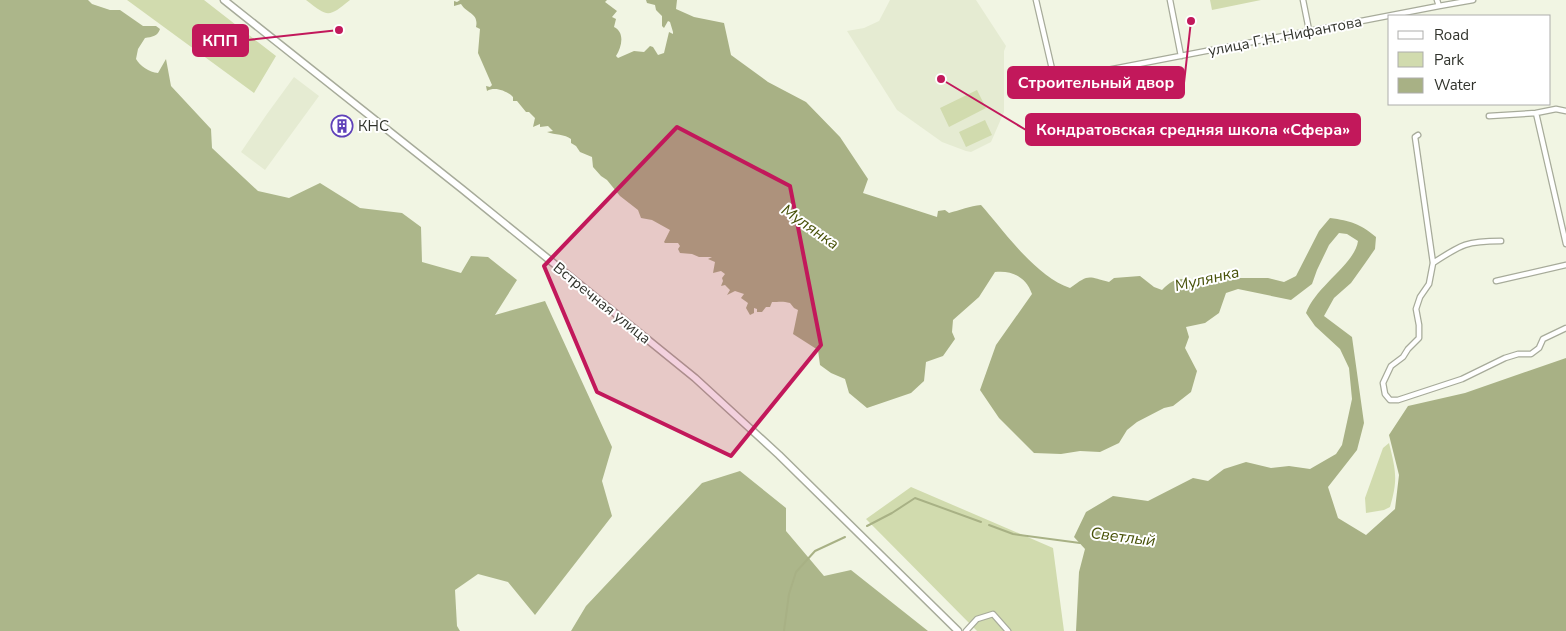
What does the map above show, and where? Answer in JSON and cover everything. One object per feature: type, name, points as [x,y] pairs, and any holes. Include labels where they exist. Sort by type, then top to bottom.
[{"type":"main road","name":"Встречная улица","points":[[224,0],[462,189],[695,378],[779,455],[958,631]]},
{"type":"street","name":"улица Г.Н. Нифантова","points":[[1036,0],[1052,69],[1058,77],[1066,78],[1388,15]]},
{"type":"street","points":[[1170,0],[1181,56]]},
{"type":"street","points":[[1303,0],[1309,30]]},
{"type":"street","points":[[1437,0],[1439,6]]},
{"type":"street","name":"улица Г.Н. Нифантова","points":[[1390,15],[1473,0]]},
{"type":"street","points":[[1489,116],[1556,109],[1566,111]]},
{"type":"street","points":[[1536,112],[1566,244]]},
{"type":"street","points":[[1418,136],[1415,137],[1433,263],[1429,284],[1420,297],[1416,309],[1418,338],[1408,349],[1404,358],[1391,366],[1383,383],[1385,394],[1390,400],[1398,400],[1462,379],[1505,358],[1518,354],[1531,354],[1543,340],[1566,328]]},
{"type":"street","points":[[1433,263],[1465,244],[1476,241],[1501,241]]},
{"type":"street","points":[[1496,281],[1566,265]]},
{"type":"street","points":[[966,631],[977,619],[993,614],[1008,631]]},
{"type":"highlighted area","points":[[677,127],[790,186],[821,345],[731,456],[597,392],[544,266]]},
{"type":"shaded area","points":[[0,0],[88,0],[92,4],[110,10],[120,10],[143,26],[156,26],[160,29],[158,33],[145,38],[138,49],[136,59],[145,68],[158,73],[166,59],[171,86],[211,129],[212,148],[258,191],[289,198],[320,183],[360,208],[402,213],[421,227],[422,262],[461,273],[471,256],[488,257],[517,280],[495,315],[545,301],[612,447],[602,481],[612,516],[535,615],[508,582],[478,574],[455,590],[457,626],[460,631],[0,631]]},
{"type":"shaded area","points":[[890,0],[976,0],[1006,46],[1004,51],[1004,112],[991,142],[971,152],[966,151],[942,142],[897,110],[847,31],[864,28],[879,21]]},
{"type":"shaded area","points":[[294,77],[319,96],[265,170],[241,152]]},
{"type":"shaded area","points":[[740,471],[786,508],[786,531],[824,576],[851,570],[928,631],[571,631],[586,606],[702,483]]},
{"type":"green space","points":[[127,0],[204,0],[276,56],[254,93]]},
{"type":"green space","points":[[306,0],[350,0],[337,10],[328,13],[319,10]]},
{"type":"green space","points":[[1210,0],[1261,0],[1212,10]]},
{"type":"green space","points":[[977,90],[986,108],[949,127],[940,108]]},
{"type":"green space","points":[[985,120],[992,135],[966,147],[959,132]]},
{"type":"green space","points":[[1389,443],[1395,475],[1390,507],[1366,513],[1365,498],[1383,448]]},
{"type":"green space","points":[[911,487],[1053,548],[1064,631],[977,631],[866,519]]},
{"type":"water","name":"Мулянка","points":[[607,0],[605,2],[617,11],[612,17],[616,19],[614,27],[620,32],[621,36],[620,48],[616,56],[618,58],[634,51],[644,52],[650,46],[653,47],[658,55],[664,53],[669,32],[673,34],[670,22],[668,21],[664,28],[662,26],[662,16],[656,10],[655,5],[647,3],[646,0],[677,0],[676,9],[694,17],[724,23],[731,55],[768,82],[806,102],[840,137],[868,179],[863,193],[937,217],[938,211],[945,210],[949,213],[981,205],[1033,264],[1057,282],[1070,288],[1085,278],[1096,278],[1109,282],[1114,278],[1140,276],[1154,287],[1162,290],[1167,285],[1182,279],[1205,286],[1228,278],[1268,278],[1284,282],[1296,276],[1319,231],[1330,218],[1360,226],[1376,237],[1375,249],[1351,283],[1334,298],[1324,316],[1352,337],[1364,423],[1357,450],[1328,487],[1338,518],[1366,535],[1395,509],[1399,475],[1389,435],[1408,406],[1465,393],[1566,358],[1566,631],[1076,631],[1079,572],[1085,549],[1074,537],[1086,512],[1113,496],[1148,501],[1193,478],[1208,481],[1224,469],[1246,462],[1271,468],[1289,466],[1310,469],[1336,454],[1342,445],[1352,399],[1349,368],[1340,349],[1315,326],[1306,313],[1318,294],[1350,258],[1358,241],[1347,234],[1339,233],[1329,245],[1312,284],[1291,300],[1238,289],[1226,293],[1219,313],[1205,323],[1186,327],[1189,337],[1185,348],[1197,371],[1191,392],[1173,406],[1164,408],[1137,422],[1127,430],[1119,443],[1100,452],[1034,453],[999,418],[980,390],[996,345],[1032,294],[1022,279],[1007,272],[995,272],[979,297],[953,320],[952,332],[955,339],[943,356],[926,362],[924,381],[911,393],[867,408],[849,393],[845,379],[831,373],[820,365],[818,350],[793,334],[798,310],[790,303],[772,302],[770,307],[766,307],[762,312],[757,312],[757,309],[754,308],[754,313],[750,315],[746,308],[748,303],[741,298],[744,294],[735,291],[727,295],[730,290],[725,285],[721,286],[722,278],[725,274],[721,271],[713,273],[715,262],[708,259],[712,257],[699,257],[680,253],[678,243],[665,243],[670,230],[652,220],[641,218],[638,210],[620,196],[593,167],[592,157],[580,152],[571,143],[571,139],[547,132],[553,131],[548,126],[540,127],[540,124],[533,127],[535,118],[529,112],[526,112],[517,101],[513,101],[513,97],[508,93],[497,89],[487,91],[486,86],[490,87],[492,85],[478,53],[480,29],[476,27],[474,16],[461,4],[454,6],[454,1]]},
{"type":"waterway","name":"Светлый","points":[[867,526],[915,498],[981,522]]},
{"type":"waterway","name":"Светлый","points":[[989,525],[1013,534],[1080,543]]},
{"type":"waterway","name":"Светлый","points":[[784,631],[789,594],[796,572],[815,551],[845,537]]},
{"type":"place","name":"Строительный двор","points":[[1191,21]]},
{"type":"place","name":"КПП","points":[[339,30]]},
{"type":"place","name":"Кондратовская средняя школа «Сфера»","points":[[941,79]]},
{"type":"place","name":"КНС","points":[[342,126]]}]
